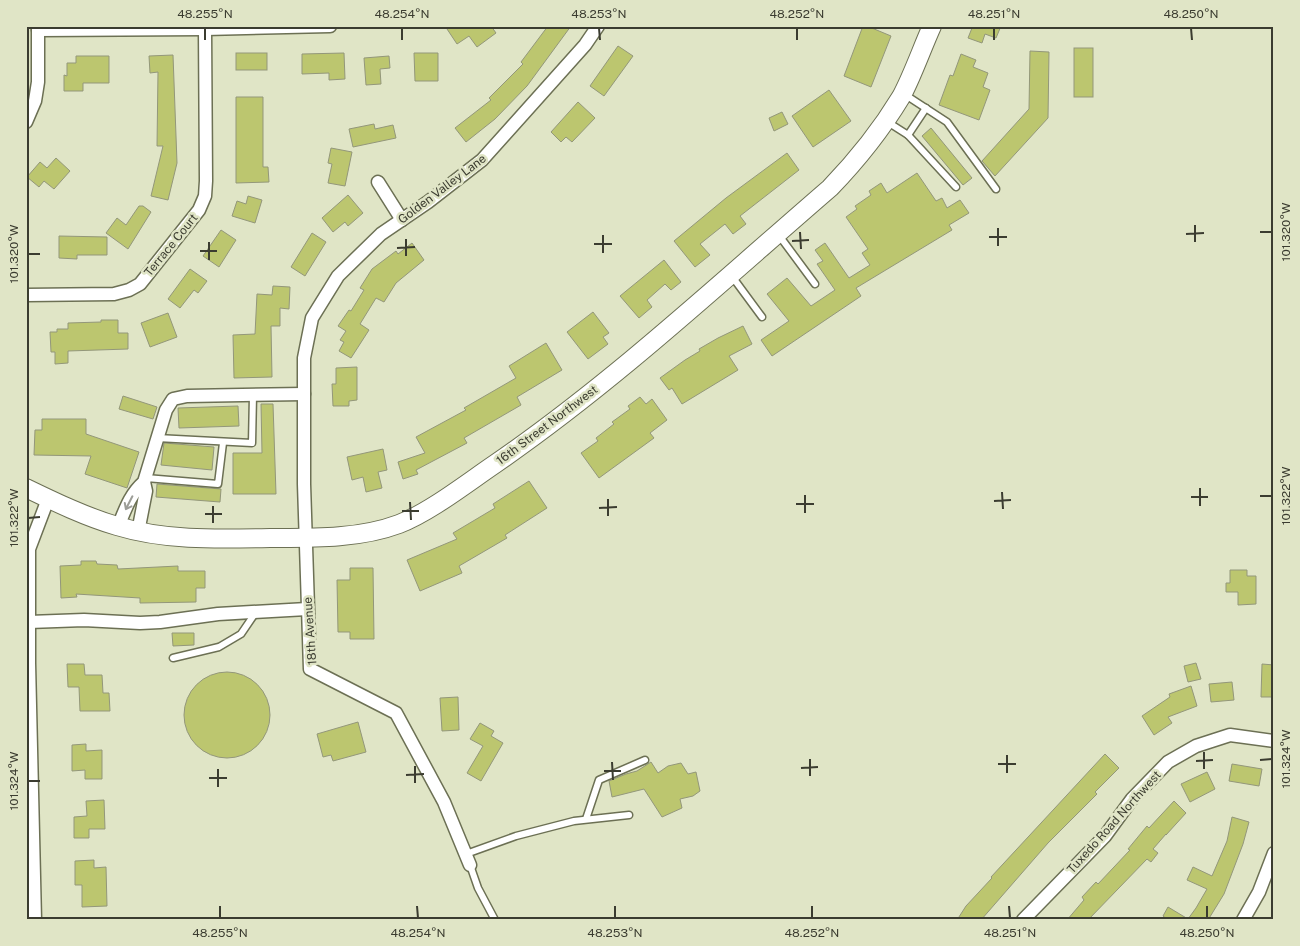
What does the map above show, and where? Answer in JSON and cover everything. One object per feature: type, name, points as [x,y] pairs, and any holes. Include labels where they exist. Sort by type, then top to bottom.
[{"type":"street","points":[[26,122],[34,101],[38,82],[38,28],[205,29],[330,26]]},
{"type":"street","name":"Golden Valley Lane","points":[[304,358],[312,318],[338,276],[381,234],[428,202],[482,160],[585,45],[598,26]]},
{"type":"street","name":"16th Street Northwest","points":[[26,488],[48,499],[118,527],[179,538],[325,538],[377,530],[400,524],[423,512],[539,434],[627,364],[830,188],[854,163],[885,121],[902,93],[932,26]]},
{"type":"street","name":"Terrace Court","points":[[26,295],[114,294],[129,290],[140,284],[199,210],[205,196],[206,181],[205,29]]},
{"type":"street","points":[[378,182],[402,220]]},
{"type":"street","name":"18th Avenue","points":[[304,358],[305,538],[310,669],[396,713],[444,802],[468,859]]},
{"type":"street","points":[[138,532],[146,491],[145,480],[166,410],[173,399],[187,396],[304,394]]},
{"type":"street","points":[[118,527],[129,501],[145,480]]},
{"type":"street","points":[[35,920],[29,549],[48,499]]},
{"type":"street","points":[[29,622],[84,620],[140,623],[218,614],[307,609]]},
{"type":"street","name":"Tuxedo Road Northwest","points":[[1023,920],[1105,836],[1132,799],[1168,762],[1196,746],[1230,735],[1274,741]]},
{"type":"street","points":[[1243,920],[1259,892],[1274,853]]},
{"type":"lane","points":[[902,93],[947,122],[996,189]]},
{"type":"lane","points":[[908,135],[926,108]]},
{"type":"lane","points":[[885,121],[908,135],[956,188]]},
{"type":"lane","points":[[777,233],[815,284]]},
{"type":"lane","points":[[730,274],[762,318]]},
{"type":"lane","points":[[157,438],[223,443],[252,443],[253,395]]},
{"type":"lane","points":[[145,480],[218,484],[223,443]]},
{"type":"lane","points":[[173,658],[219,647],[241,634],[256,612]]},
{"type":"lane","points":[[586,819],[599,780],[645,760]]},
{"type":"lane","points":[[494,920],[478,888],[468,859],[516,836],[574,821],[629,814]]},
{"type":"building","points":[[445,26],[491,26],[496,33],[477,47],[469,36],[457,44]]},
{"type":"building","points":[[548,26],[571,26],[527,86],[495,119],[466,142],[455,128],[491,100],[489,98],[523,64],[521,62]]},
{"type":"building","points":[[863,26],[891,36],[871,87],[844,76]]},
{"type":"building","points":[[968,26],[1001,26],[996,38],[985,34],[982,43],[968,38],[972,28]]},
{"type":"building","points":[[618,46],[633,56],[604,96],[590,86]]},
{"type":"building","points":[[1074,48],[1093,48],[1093,97],[1074,97]]},
{"type":"building","points":[[1030,51],[1049,52],[1048,118],[995,176],[982,161],[1029,109]]},
{"type":"building","points":[[236,53],[267,53],[267,70],[236,70]]},
{"type":"building","points":[[344,53],[345,79],[329,80],[329,73],[302,74],[302,54]]},
{"type":"building","points":[[414,53],[438,53],[438,81],[415,81]]},
{"type":"building","points":[[961,54],[976,60],[973,67],[988,73],[983,87],[990,90],[979,120],[939,105],[950,75],[953,76]]},
{"type":"building","points":[[173,55],[177,163],[168,200],[151,196],[163,146],[157,146],[158,72],[150,73],[149,56]]},
{"type":"building","points":[[76,56],[109,56],[109,83],[83,83],[83,91],[64,91],[64,75],[67,76],[67,63],[76,63]]},
{"type":"building","points":[[389,56],[390,68],[380,69],[381,84],[366,85],[364,58]]},
{"type":"building","points":[[829,90],[851,121],[813,147],[792,116]]},
{"type":"building","points":[[236,97],[263,97],[263,167],[268,167],[269,182],[236,183]]},
{"type":"building","points":[[578,102],[595,118],[572,142],[566,137],[561,142],[551,132]]},
{"type":"building","points":[[782,112],[788,124],[774,131],[769,118]]},
{"type":"building","points":[[374,124],[375,129],[393,125],[396,138],[353,147],[349,129]]},
{"type":"building","points":[[931,128],[972,178],[963,185],[922,136]]},
{"type":"building","points":[[331,148],[352,152],[345,186],[328,183],[332,164],[328,163]]},
{"type":"building","points":[[787,153],[799,170],[740,216],[746,224],[733,234],[725,224],[700,244],[710,255],[695,267],[674,241],[726,198]]},
{"type":"building","points":[[56,158],[70,171],[54,189],[44,181],[39,187],[27,177],[40,162],[47,168]]},
{"type":"building","points":[[917,173],[936,201],[942,198],[947,208],[960,200],[969,213],[949,225],[952,230],[856,288],[861,296],[772,356],[761,340],[789,321],[767,294],[787,278],[811,306],[835,290],[817,264],[823,261],[815,250],[825,243],[849,278],[870,265],[862,253],[868,249],[846,217],[857,209],[855,206],[871,195],[869,191],[881,183],[887,193]]},
{"type":"building","points":[[348,195],[363,213],[348,226],[345,222],[333,232],[322,218]]},
{"type":"building","points":[[248,196],[262,200],[255,223],[232,216],[237,201],[246,204]]},
{"type":"building","points":[[139,206],[143,206],[151,212],[128,249],[106,233],[117,218],[126,225]]},
{"type":"building","points":[[221,230],[236,240],[219,267],[203,256]]},
{"type":"building","points":[[312,233],[326,242],[305,276],[291,267]]},
{"type":"building","points":[[59,236],[107,237],[107,255],[77,255],[77,259],[59,258]]},
{"type":"building","points":[[412,243],[424,260],[396,283],[384,302],[376,298],[360,324],[369,330],[351,358],[339,351],[344,342],[340,340],[346,331],[338,326],[349,310],[351,311],[364,290],[360,288],[372,269],[396,251],[398,254]]},
{"type":"building","points":[[664,260],[681,282],[671,290],[665,284],[647,300],[652,307],[639,318],[620,296]]},
{"type":"building","points":[[190,269],[207,281],[198,293],[194,290],[180,308],[168,299]]},
{"type":"building","points":[[273,286],[290,287],[289,309],[280,308],[280,326],[271,326],[272,377],[234,378],[233,335],[255,334],[257,294],[272,295]]},
{"type":"building","points":[[593,312],[609,333],[603,337],[608,344],[588,359],[567,332]]},
{"type":"building","points":[[168,313],[177,337],[150,347],[141,323]]},
{"type":"building","points":[[101,320],[118,320],[118,333],[128,333],[128,349],[68,351],[68,363],[55,364],[55,352],[51,352],[50,332],[57,332],[57,329],[68,329],[68,323],[101,322]]},
{"type":"building","points":[[743,326],[752,344],[729,356],[738,370],[682,404],[672,388],[669,390],[660,378],[700,351],[699,349]]},
{"type":"building","points":[[546,343],[562,370],[517,397],[521,405],[464,438],[467,443],[416,470],[418,474],[403,479],[398,462],[425,453],[416,437],[466,410],[464,408],[516,378],[509,366]]},
{"type":"building","points":[[357,367],[357,400],[349,401],[349,406],[333,406],[332,384],[336,384],[336,368]]},
{"type":"building","points":[[123,396],[157,407],[153,419],[119,409]]},
{"type":"building","points":[[640,397],[646,404],[652,399],[667,420],[650,433],[654,438],[599,478],[581,453],[598,441],[596,438],[614,424],[612,422],[630,409],[628,406]]},
{"type":"building","points":[[261,404],[273,404],[276,494],[233,494],[233,453],[262,453]]},
{"type":"building","points":[[238,406],[239,426],[179,428],[178,408]]},
{"type":"building","points":[[42,419],[86,419],[86,434],[139,452],[127,488],[85,474],[91,456],[34,455],[35,430],[42,430]]},
{"type":"building","points":[[164,443],[214,447],[212,470],[161,465]]},
{"type":"building","points":[[383,449],[387,470],[378,472],[382,488],[366,492],[363,477],[352,480],[347,457]]},
{"type":"building","points":[[529,481],[547,508],[505,535],[507,538],[459,566],[462,573],[420,591],[407,560],[457,539],[453,533],[495,508],[493,504]]},
{"type":"building","points":[[157,484],[221,489],[220,502],[156,497]]},
{"type":"building","points":[[81,561],[96,561],[97,564],[117,565],[118,569],[178,566],[178,571],[205,571],[205,588],[196,588],[196,602],[140,603],[140,598],[76,594],[77,597],[61,598],[60,566],[81,565]]},
{"type":"building","points":[[350,568],[373,568],[374,639],[350,639],[350,632],[338,632],[337,580],[350,580]]},
{"type":"building","points":[[1230,570],[1247,570],[1247,576],[1256,576],[1256,604],[1238,605],[1238,592],[1226,592],[1226,583],[1230,583]]},
{"type":"building","points":[[172,633],[194,633],[194,645],[173,646]]},
{"type":"building","points":[[1196,663],[1201,679],[1188,682],[1184,666]]},
{"type":"building","points":[[67,664],[84,664],[85,675],[102,675],[103,693],[109,693],[110,711],[80,711],[79,687],[68,687]]},
{"type":"building","points":[[1262,664],[1274,665],[1274,697],[1261,697]]},
{"type":"building","points":[[227,672],[244,675],[263,691],[267,698],[270,715],[267,732],[251,751],[244,755],[227,758],[210,755],[191,739],[187,732],[184,715],[187,698],[203,679],[210,675]]},
{"type":"building","points":[[1232,682],[1234,700],[1211,702],[1209,684]]},
{"type":"building","points":[[1191,686],[1197,706],[1168,717],[1172,723],[1154,735],[1142,716],[1170,697],[1169,694]]},
{"type":"building","points":[[458,697],[459,730],[442,731],[440,698]]},
{"type":"building","points":[[358,722],[366,752],[333,761],[331,755],[323,757],[317,734]]},
{"type":"building","points":[[480,723],[494,731],[491,736],[503,743],[481,781],[467,773],[483,746],[470,739]]},
{"type":"building","points":[[86,744],[86,751],[102,750],[102,779],[85,779],[85,770],[72,771],[72,745]]},
{"type":"building","points":[[1105,754],[1119,768],[1095,792],[1097,794],[1048,843],[981,920],[957,920],[966,906],[991,877]]},
{"type":"building","points":[[651,762],[658,773],[668,766],[681,763],[688,774],[696,772],[700,791],[693,796],[680,799],[682,808],[662,817],[644,789],[612,797],[609,781],[637,771]]},
{"type":"building","points":[[1232,764],[1262,769],[1259,786],[1229,781]]},
{"type":"building","points":[[1207,772],[1215,789],[1190,802],[1181,784]]},
{"type":"building","points":[[104,800],[105,829],[89,829],[89,838],[74,838],[74,817],[87,816],[86,801]]},
{"type":"building","points":[[1174,801],[1186,813],[1153,849],[1158,853],[1151,862],[1147,859],[1088,920],[1067,920],[1084,900],[1082,897],[1096,882],[1098,884],[1130,850],[1128,849],[1147,826],[1149,828]]},
{"type":"building","points":[[1232,817],[1249,822],[1243,844],[1224,894],[1208,920],[1168,920],[1163,916],[1168,907],[1188,919],[1196,908],[1207,889],[1187,880],[1193,867],[1212,876],[1227,841]]},
{"type":"building","points":[[94,860],[94,868],[106,867],[107,906],[82,907],[82,885],[75,885],[75,861]]}]
